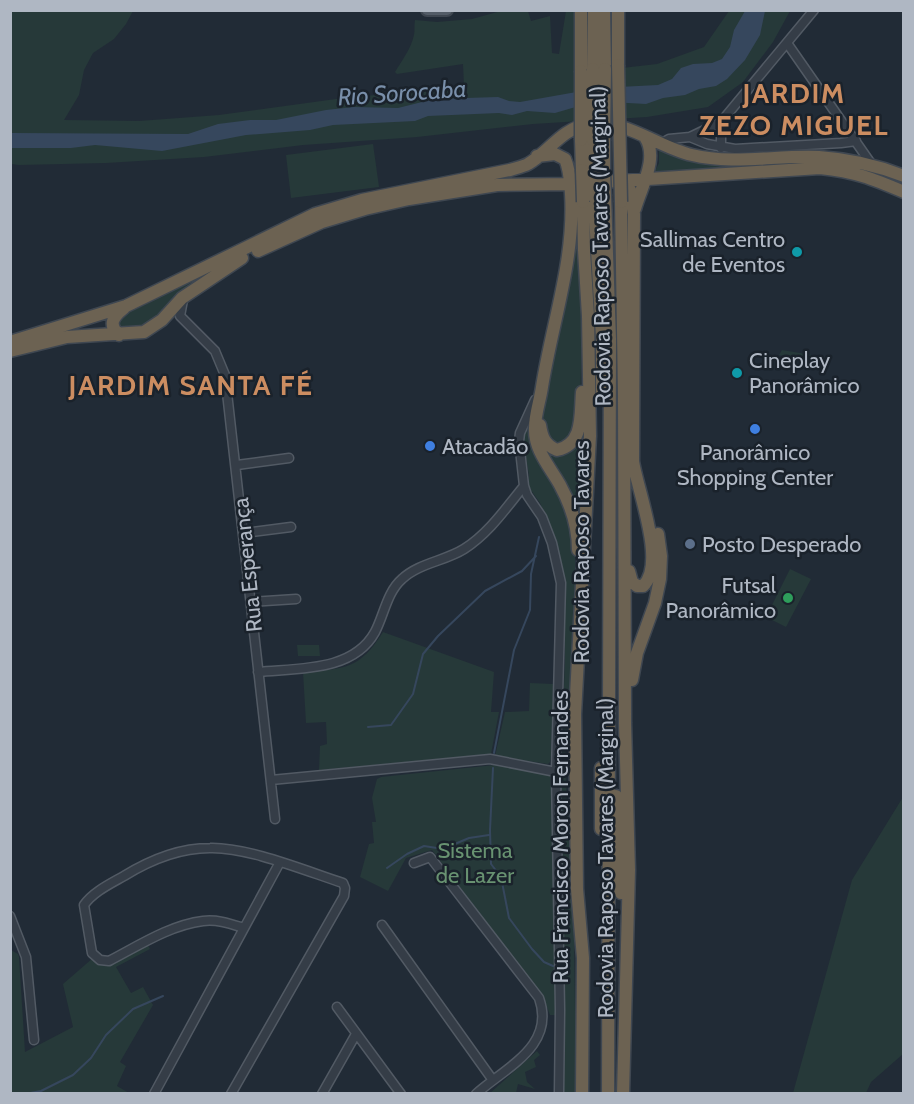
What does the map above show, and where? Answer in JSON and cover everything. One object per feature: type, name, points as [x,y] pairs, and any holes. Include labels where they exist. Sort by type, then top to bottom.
[{"type":"highway","name":"Rodovia Raposo Tavares (Marginal)","points":[[581,10],[593,70],[581,140]]},
{"type":"highway","name":"Rodovia Raposo Tavares","points":[[594,10],[588,200],[610,339],[608,1094]]},
{"type":"highway","name":"Rodovia Raposo Tavares","points":[[593,70],[604,10]]},
{"type":"highway","name":"Rodovia Raposo Tavares (Marginal)","points":[[618,10],[625,723],[629,813],[625,1094]]},
{"type":"highway","points":[[10,342],[126,306],[315,214],[362,200],[510,170],[528,164],[561,136],[586,125],[602,123],[645,136],[692,155],[726,161],[818,157],[851,160],[903,176]]},
{"type":"highway","points":[[634,214],[651,158],[651,150],[645,136]]},
{"type":"highway","name":"Rodovia Raposo Tavares","points":[[581,140],[602,361],[600,1094]]},
{"type":"highway","points":[[537,156],[549,154],[565,159],[571,184],[588,200]]},
{"type":"highway","points":[[10,351],[67,337],[135,334],[149,330],[162,320],[182,298],[238,260],[322,222],[409,199],[497,185],[571,184],[820,168],[848,171],[874,178],[903,192]]},
{"type":"highway","points":[[548,184],[563,178],[569,171]]},
{"type":"highway","points":[[638,198],[650,187],[673,183],[681,178]]},
{"type":"highway","points":[[622,181],[630,190],[634,214],[633,461],[635,477],[647,515],[651,547],[650,574],[648,582],[643,586],[637,586],[632,582],[629,572],[624,483]]},
{"type":"highway","points":[[548,184],[588,200]]},
{"type":"highway","name":"Rodovia Raposo Tavares (Marginal)","points":[[582,1094],[583,958],[577,889],[575,714],[590,436],[588,316],[584,250],[588,200]]},
{"type":"highway","points":[[580,614],[578,543],[574,514],[537,444],[534,429],[570,248],[588,200]]},
{"type":"highway","points":[[119,335],[113,328],[112,320],[126,306]]},
{"type":"highway","points":[[625,723],[637,653],[655,603],[660,579],[661,556],[657,528],[640,462],[639,324],[635,314]]},
{"type":"highway","points":[[543,383],[539,424],[542,436],[548,446],[557,450],[567,448],[573,442],[579,429],[588,316]]},
{"type":"highway","points":[[609,731],[615,778],[627,963]]},
{"type":"main road","points":[[427,10],[447,10]]},
{"type":"street","points":[[660,144],[669,139],[690,137],[722,122],[814,10]]},
{"type":"street","points":[[787,43],[872,165]]},
{"type":"street","points":[[721,148],[722,122]]},
{"type":"street","points":[[690,137],[721,148],[735,149],[841,144],[856,141]]},
{"type":"street","points":[[187,324],[180,316],[180,310],[184,299],[192,291]]},
{"type":"street","points":[[149,330],[169,321],[187,324]]},
{"type":"street","name":"Rua Esperança","points":[[187,324],[215,351],[225,375],[237,465],[275,819]]},
{"type":"street","name":"Rua Francisco Moron Fernandes","points":[[543,383],[520,433],[519,441],[524,486],[527,495],[542,517],[552,543],[561,583],[556,772],[561,1010],[559,1094]]},
{"type":"street","points":[[237,465],[289,458]]},
{"type":"street","points":[[258,672],[323,666],[352,655],[364,647],[375,632],[393,589],[401,579],[412,571],[464,549],[484,533],[524,486]]},
{"type":"street","points":[[244,533],[291,527]]},
{"type":"street","points":[[251,602],[296,599]]},
{"type":"street","points":[[271,780],[490,759],[556,772]]},
{"type":"street","points":[[231,1094],[344,896],[343,883],[280,862],[232,850],[211,848],[163,856],[136,868],[90,897],[84,905],[92,953],[100,960],[109,961],[179,927],[204,920],[225,922],[244,928]]},
{"type":"street","points":[[414,864],[430,856],[539,998],[543,1009],[544,1020],[530,1051],[476,1094]]},
{"type":"street","points":[[154,1094],[280,862]]},
{"type":"street","points":[[10,916],[26,957],[34,1040]]},
{"type":"street","points":[[382,925],[492,1079]]},
{"type":"street","points":[[337,1007],[401,1094]]},
{"type":"street","points":[[322,1094],[356,1034]]},
{"type":"green space","points":[[10,11],[133,11],[114,39],[93,53],[84,70],[79,95],[64,120],[139,121],[219,115],[336,99],[464,86],[463,64],[397,74],[395,72],[411,45],[415,20],[437,22],[472,19],[501,11],[528,11],[531,21],[550,16],[552,53],[559,54],[566,11],[577,11],[578,73],[657,64],[704,47],[729,11],[790,11],[773,42],[743,82],[708,107],[647,117],[533,124],[417,137],[303,145],[204,157],[19,165],[11,164]]},
{"type":"green space","points":[[373,144],[379,187],[291,198],[286,155]]},
{"type":"green space","points":[[659,147],[682,156],[839,162],[903,179],[903,189],[868,173],[653,175],[659,163]]},
{"type":"green space","points":[[574,194],[577,194],[582,327],[580,410],[570,440],[557,445],[546,432],[543,414],[575,249]]},
{"type":"green space","points":[[204,273],[207,277],[148,328],[119,328],[117,320],[121,314],[145,305]]},
{"type":"green space","points":[[782,350],[824,357],[826,360],[818,365],[779,355]]},
{"type":"green space","points":[[530,419],[563,503],[575,549],[575,605],[565,764],[574,928],[576,1093],[563,1093],[564,938],[561,767],[565,660],[564,586],[556,543],[540,503],[528,486],[529,475],[523,441]]},
{"type":"green space","points":[[581,442],[583,444],[579,508],[577,510],[542,443],[566,453]]},
{"type":"green space","name":"Futsal Panorâmico","points":[[790,569],[811,579],[786,627],[766,617]]},
{"type":"green space","points":[[383,632],[494,672],[491,712],[499,712],[491,754],[319,770],[320,746],[327,744],[326,722],[306,723],[303,672],[330,670],[350,665],[367,653]]},
{"type":"green space","points":[[297,645],[319,645],[320,656],[298,656]]},
{"type":"green space","points":[[530,683],[553,684],[551,756],[548,764],[495,756],[505,712],[529,711]]},
{"type":"green space","name":"Sistema de Lazer","points":[[495,765],[552,777],[556,1015],[550,1015],[544,999],[432,850],[406,858],[388,891],[360,877],[369,844],[374,843],[372,822],[376,822],[372,798],[377,779]]},
{"type":"green space","points":[[903,797],[903,1054],[871,1082],[866,1093],[793,1093],[852,880]]},
{"type":"green space","points":[[148,945],[150,949],[116,967],[131,993],[143,987],[153,1005],[120,1062],[126,1066],[117,1086],[129,1093],[11,1094],[11,950],[19,957],[25,1052],[73,1027],[63,984],[93,958],[101,964]]},
{"type":"green space","points":[[537,1051],[540,1055],[534,1060],[536,1067],[525,1072],[527,1082],[535,1089],[518,1084],[516,1093],[490,1093]]},
{"type":"water","points":[[745,11],[765,11],[760,35],[745,60],[727,79],[716,86],[646,104],[610,102],[579,106],[555,113],[527,111],[512,115],[499,113],[428,116],[415,121],[333,125],[310,130],[246,135],[162,151],[95,145],[71,148],[11,148],[11,133],[188,134],[218,124],[276,120],[354,107],[398,108],[434,99],[498,97],[520,102],[599,88],[658,85],[672,79],[681,68],[722,59],[730,47],[734,30]]},
{"type":"waterway","points":[[494,753],[514,650],[530,610],[531,574],[539,537]]},
{"type":"waterway","points":[[368,727],[391,725],[413,694],[423,654],[438,636],[485,591],[522,571],[536,556]]},
{"type":"waterway","points":[[493,768],[491,864],[501,877],[509,918],[532,949],[544,962],[553,966]]},
{"type":"waterway","points":[[387,868],[407,854],[424,846],[443,849],[469,838],[489,835]]},
{"type":"waterway","points":[[25,1094],[41,1091],[73,1075],[91,1058],[106,1035],[133,1009],[163,996]]},
{"type":"place","name":"Sallimas Centro de Eventos","points":[[797,252]]},
{"type":"place","name":"Cineplay Panorâmico","points":[[737,373]]},
{"type":"place","name":"Panorâmico Shopping Center","points":[[755,429]]},
{"type":"place","name":"Atacadão","points":[[430,446]]},
{"type":"place","name":"Posto Desperado","points":[[690,544]]},
{"type":"place","name":"Futsal Panorâmico","points":[[788,598]]},
{"type":"district","name":"JARDIM ZEZO MIGUEL","points":[[794,109]]},
{"type":"district","name":"JARDIM SANTA FÉ","points":[[191,385]]},
{"type":"water label","name":"Rio Sorocaba","points":[[402,93]]}]
